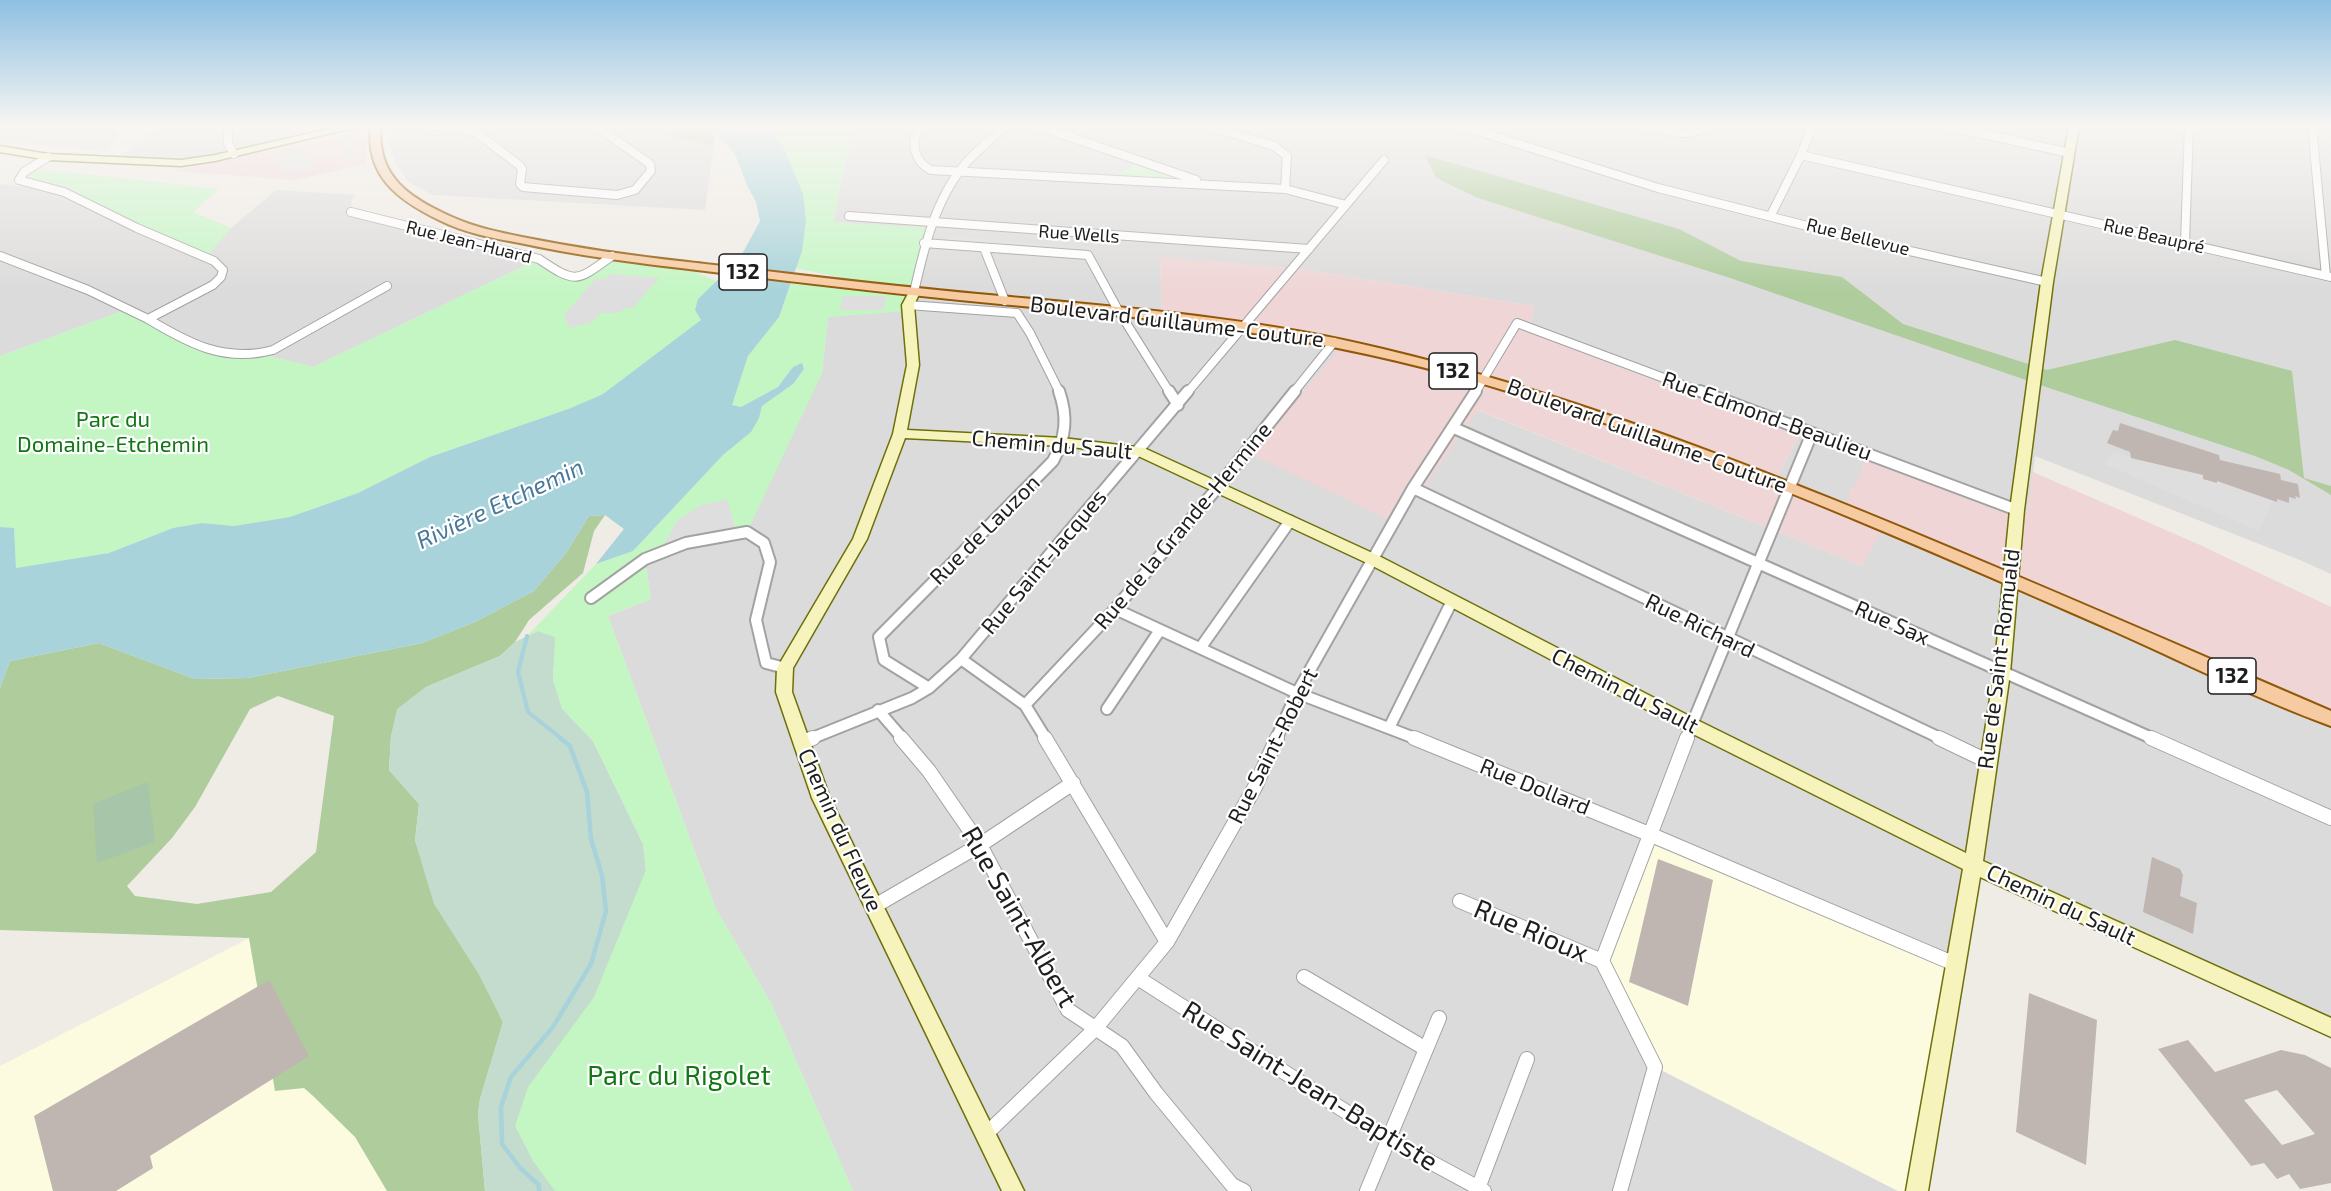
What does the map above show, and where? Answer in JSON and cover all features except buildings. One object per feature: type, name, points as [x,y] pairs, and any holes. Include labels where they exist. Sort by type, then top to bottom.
[{"type":"main road","name":"Boulevard Guillaume-Couture","points":[[393,182],[432,212],[455,223],[501,236],[612,256],[813,280],[911,298],[1005,301],[1118,310],[1245,326],[1334,342],[1517,388],[1652,435],[1790,487],[2331,719]]},
{"type":"street","points":[[25,182],[64,192],[221,265],[223,270],[221,277],[213,285],[148,319]]},
{"type":"street","points":[[520,182],[523,187],[611,196],[635,190],[642,182]]},
{"type":"street","points":[[591,598],[645,559],[686,543],[747,532],[764,543],[770,562],[756,620],[760,641],[766,663],[784,668],[860,539],[900,434],[913,365],[911,298],[924,243],[954,182]]},
{"type":"street","points":[[1164,182],[1285,189],[1346,205]]},
{"type":"street","points":[[1204,182],[1211,184]]},
{"type":"street","points":[[1285,182],[1285,189]]},
{"type":"street","name":"Rue Saint-Jacques","points":[[801,743],[912,698],[929,688],[961,659],[1366,182]]},
{"type":"street","name":"Rue Bellevue","points":[[1638,182],[1870,242],[2047,282]]},
{"type":"street","points":[[1772,215],[1788,182]]},
{"type":"street","name":"Rue Beaupré","points":[[1918,182],[2329,276]]},
{"type":"street","name":"Rue de Saint-Romuald","points":[[1917,1191],[1973,865],[2002,673],[2017,510],[2047,282],[2065,182]]},
{"type":"street","points":[[2185,243],[2187,182]]},
{"type":"street","points":[[2318,182],[2329,276]]},
{"type":"street","name":"Rue Jean-Huard","points":[[351,212],[539,259],[565,277],[572,278],[590,273],[612,256]]},
{"type":"street","name":"Rue Wells","points":[[849,216],[932,224],[1309,249]]},
{"type":"street","points":[[924,243],[1088,255],[1118,310],[1178,405]]},
{"type":"street","points":[[984,248],[1005,301]]},
{"type":"street","points":[[0,256],[88,290],[148,319],[189,343],[242,354],[261,354],[273,350],[387,286]]},
{"type":"street","name":"Rue de Lauzon","points":[[911,298],[1017,313],[1064,402],[1067,416],[1063,442],[1053,461],[879,638],[884,660],[929,688]]},
{"type":"street","name":"Rue Edmond-Beaulieu","points":[[1517,323],[2017,510]]},
{"type":"street","name":"Rue Saint-Robert","points":[[985,1135],[1095,1029],[1167,942],[1255,787],[1297,693],[1413,488],[1454,428],[1517,323]]},
{"type":"street","name":"Rue de la Grande-Hermine","points":[[1025,705],[1115,609],[1218,488],[1334,342]]},
{"type":"street","name":"Rue Sax","points":[[1454,428],[2331,818]]},
{"type":"street","points":[[1620,1191],[1655,1066],[1602,961],[1726,638],[1812,433]]},
{"type":"street","name":"Chemin du Sault","points":[[900,434],[1063,442],[1139,451],[1374,560],[1693,726],[1973,865],[2331,1028]]},
{"type":"street","name":"Rue Richard","points":[[1413,488],[1987,761]]},
{"type":"street","points":[[1201,647],[1290,521]]},
{"type":"street","points":[[1389,728],[1452,601]]},
{"type":"street","name":"Rue Dollard","points":[[1115,609],[1297,693],[1649,834],[1955,964]]},
{"type":"street","points":[[1107,709],[1160,630]]},
{"type":"street","points":[[961,659],[1025,705],[1167,942]]},
{"type":"street","name":"Chemin du Fleuve","points":[[784,668],[784,692],[821,798],[1013,1191]]},
{"type":"street","name":"Rue Saint-Albert","points":[[878,710],[929,771],[980,845],[1068,1010],[1122,1046],[1156,1094],[1232,1185],[1244,1191]]},
{"type":"street","points":[[873,907],[980,845],[1073,783]]},
{"type":"street","name":"Rue Rioux","points":[[1460,901],[1602,961]]},
{"type":"street","points":[[1304,977],[1426,1049]]},
{"type":"street","name":"Rue Saint-Jean-Baptiste","points":[[1137,978],[1390,1140],[1480,1190]]},
{"type":"street","points":[[1367,1191],[1439,1018]]},
{"type":"street","points":[[1480,1190],[1527,1059]]},
{"type":"shaded area","points":[[408,182],[709,182],[705,210],[433,195]]},
{"type":"shaded area","points":[[841,182],[2331,182],[2331,574],[2035,456],[2028,512],[1867,456],[1846,512],[1773,485],[1799,436],[1528,332],[1534,306],[1306,270],[1160,257],[1162,319],[1340,350],[1398,524],[1477,410],[1862,566],[1880,531],[2013,590],[2331,723],[2331,1029],[1973,865],[1955,964],[1655,1066],[1898,1191],[853,1191],[771,1003],[716,909],[608,616],[651,599],[645,559],[822,373],[828,317],[908,305],[833,222]]},
{"type":"shaded area","points":[[0,184],[64,192],[231,228],[276,190],[356,195],[352,199],[351,212],[539,259],[313,367],[261,354],[214,350],[128,309],[0,356]]},
{"type":"shaded area","points":[[949,236],[1092,248],[1088,255],[945,245]]},
{"type":"shaded area","points":[[1160,257],[1306,270],[1534,306],[1528,332],[1799,436],[1773,485],[1846,512],[1850,489],[1855,486],[1867,456],[2027,512],[2033,472],[2200,545],[2331,607],[2331,723],[2013,590],[1881,531],[1862,566],[1478,410],[1398,524],[1249,453],[1339,350],[1162,319]]},
{"type":"shaded area","points":[[609,274],[659,278],[633,308],[625,308],[619,313],[600,313],[593,322],[569,328],[564,315],[596,278],[605,279]]},
{"type":"shaded area","points":[[843,296],[887,296],[883,310],[839,310]]},
{"type":"shaded area","points":[[2112,452],[2203,475],[2203,479],[2217,481],[2273,501],[2259,531],[2104,464]]},
{"type":"shaded area","points":[[727,499],[735,527],[662,548],[677,521],[701,505]]},
{"type":"shaded area","points":[[1649,834],[1955,964],[1918,1191],[1898,1191],[1655,1067],[1602,961]]},
{"type":"shaded area","points":[[337,893],[440,1191],[0,1191],[0,1066]]},
{"type":"green space","points":[[23,182],[152,182],[219,189],[193,212],[231,228],[206,257],[64,192]]},
{"type":"green space","name":"Parc du Rigolet","points":[[761,182],[841,182],[833,222],[930,228],[908,311],[828,317],[822,373],[747,532],[645,559],[651,599],[608,616],[716,909],[771,1003],[853,1191],[555,1191],[533,1161],[515,1126],[528,1087],[594,997],[646,870],[643,844],[593,741],[562,709],[553,679],[555,637],[538,631],[527,636],[596,564],[633,551],[723,455],[750,432],[759,418],[762,406],[793,384],[804,369],[793,367],[778,387],[741,407],[732,405],[748,356],[779,317],[791,284],[908,291],[795,268]]},
{"type":"green space","points":[[1152,182],[1201,182],[1211,185]]},
{"type":"green space","points":[[1444,182],[1516,182],[1679,229],[1741,261],[1842,277],[1903,324],[2047,370],[2175,340],[2292,371],[2304,478],[2331,486],[2331,495],[2289,470],[2255,456],[1730,278],[1478,198]]},
{"type":"green space","name":"Parc du Domaine-Etchemin","points":[[605,256],[679,265],[716,281],[698,299],[695,310],[702,320],[603,394],[571,408],[430,457],[358,493],[290,517],[234,526],[202,523],[173,528],[109,553],[16,568],[14,529],[0,527],[0,356],[128,309],[214,350],[261,354],[313,367],[539,259],[558,274],[589,273]]},
{"type":"green space","points":[[605,515],[594,531],[583,573],[529,620],[515,642],[500,656],[426,687],[398,709],[391,736],[389,770],[419,804],[415,841],[503,1022],[480,1099],[478,1114],[485,1191],[387,1191],[355,1137],[312,1095],[304,1088],[275,1091],[249,938],[0,930],[0,688],[10,661],[99,643],[195,679],[248,678],[422,643],[475,622],[534,591],[566,553],[589,516]],"holes":[[[278,696],[334,716],[316,852],[271,892],[197,904],[135,896],[127,886],[172,838],[195,807],[250,709]]]},
{"type":"green space","points":[[538,631],[556,637],[553,679],[562,708],[593,741],[643,844],[646,870],[632,1191],[485,1191],[478,1114],[480,1099],[503,1022],[478,973],[434,904],[415,841],[419,804],[389,770],[391,736],[397,709],[426,687],[500,656],[515,642]]},
{"type":"green space","points":[[148,782],[155,842],[97,863],[93,804]]},
{"type":"water","name":"Rivière Etchemin","points":[[746,182],[798,182],[803,194],[806,220],[802,251],[779,317],[748,356],[732,405],[741,407],[778,387],[793,367],[802,363],[804,369],[793,384],[762,406],[759,418],[751,432],[723,455],[633,551],[596,564],[624,529],[605,515],[589,516],[566,553],[534,591],[475,622],[422,643],[248,678],[195,679],[99,643],[10,661],[0,688],[0,527],[14,528],[16,568],[109,553],[173,528],[202,523],[234,526],[290,517],[358,493],[430,457],[571,408],[603,394],[701,320],[695,310],[698,299],[740,258],[760,221],[756,202]]},
{"type":"waterway","points":[[527,636],[518,672],[528,712],[562,739]]},
{"type":"waterway","points":[[539,1191],[539,1185],[521,1169],[502,1144],[501,1107],[511,1077],[553,1027],[591,964],[606,911],[602,875],[591,839],[587,792],[570,746],[560,738]]}]
